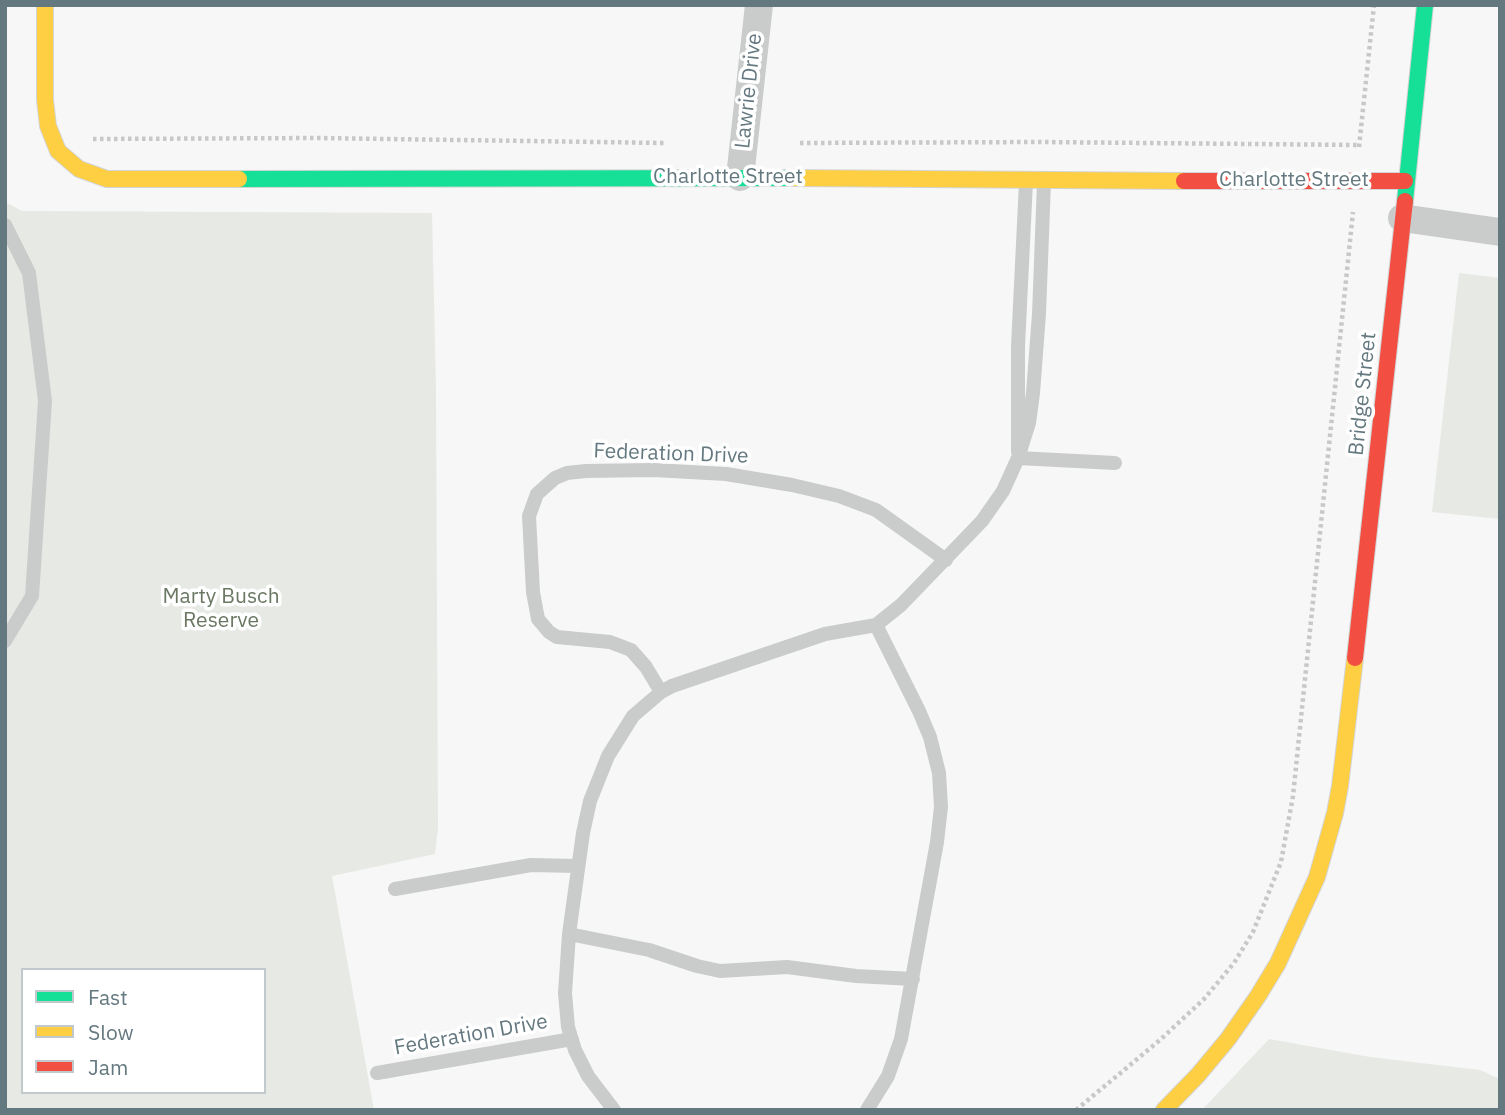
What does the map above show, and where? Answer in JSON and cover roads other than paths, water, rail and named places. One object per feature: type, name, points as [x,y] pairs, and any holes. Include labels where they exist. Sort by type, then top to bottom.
[{"type":"street","name":"Charlotte Street","points":[[45,5],[46,114],[50,136],[58,151],[79,169],[89,174],[121,180],[740,177],[1026,181],[1405,181]]},
{"type":"street","name":"Lawrie Drive","points":[[740,177],[759,5]]},
{"type":"street","name":"Bridge Street","points":[[1164,1110],[1198,1075],[1227,1039],[1278,963],[1317,877],[1330,836],[1340,786],[1369,542],[1425,5]]},
{"type":"street","points":[[1402,218],[1500,232]]},
{"type":"lane","name":"Federation Drive","points":[[1018,458],[1018,346],[1026,181]]},
{"type":"lane","name":"Federation Drive","points":[[614,1110],[588,1076],[572,1039],[565,993],[577,866],[590,802],[608,756],[633,716],[661,692],[697,676],[825,634],[876,625],[901,605],[946,561],[991,510],[1018,458],[1029,423],[1039,314],[1044,181]]},
{"type":"lane","points":[[5,225],[29,273],[45,401],[32,596],[5,641]]},
{"type":"lane","points":[[1018,458],[1115,463]]},
{"type":"lane","name":"Federation Drive","points":[[661,692],[646,667],[631,650],[610,642],[557,637],[538,619],[533,592],[529,516],[537,494],[545,484],[555,478],[567,473],[586,471],[654,470],[726,474],[792,485],[839,496],[876,510],[946,561]]},
{"type":"lane","points":[[867,1110],[883,1086],[901,1039],[941,807],[939,773],[930,737],[876,625]]},
{"type":"lane","points":[[395,888],[531,865],[577,866]]},
{"type":"lane","points":[[569,934],[649,950],[720,971],[787,967],[856,976],[913,979]]},
{"type":"lane","name":"Federation Drive","points":[[377,1073],[572,1039]]},
{"type":"park label","name":"Marty Busch Reserve","points":[[221,609]]}]
